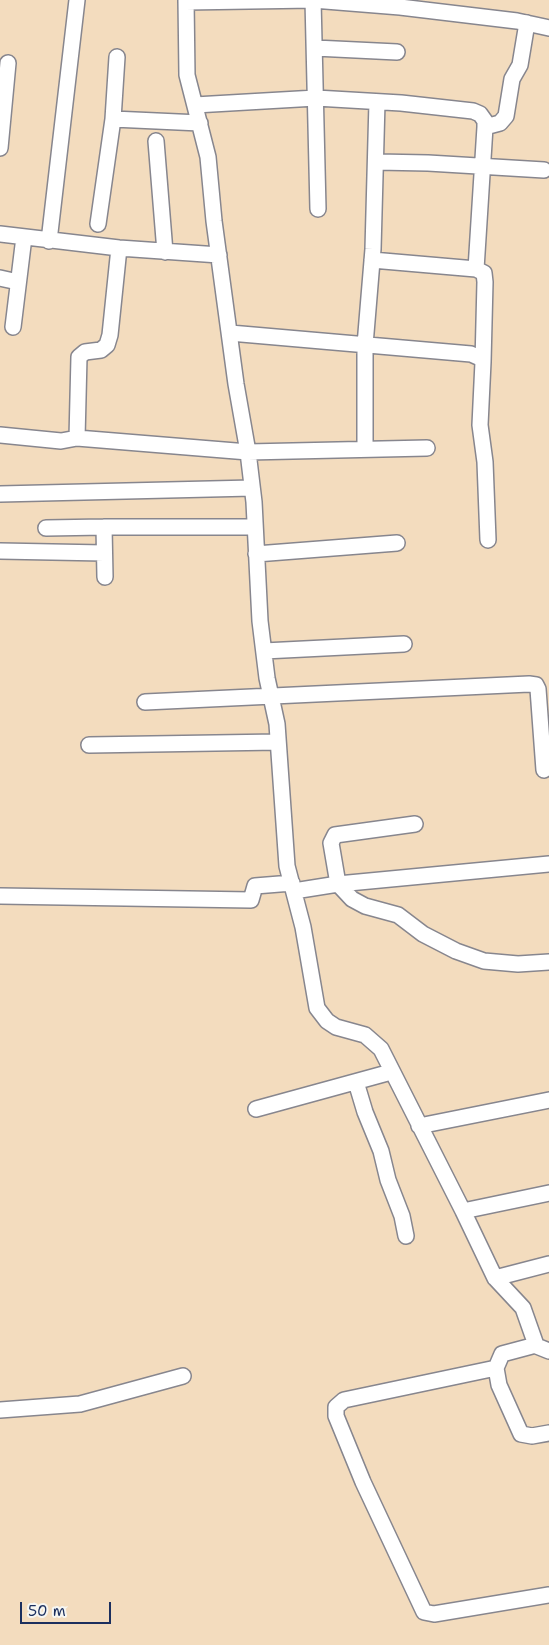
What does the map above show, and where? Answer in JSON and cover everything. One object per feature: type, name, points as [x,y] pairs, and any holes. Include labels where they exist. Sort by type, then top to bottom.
[{"type":"street","points":[[49,240],[77,0]]},
{"type":"street","points":[[313,0],[318,209]]},
{"type":"street","points":[[534,1344],[534,1336],[523,1308],[495,1278],[381,1049],[372,1039],[365,1035],[336,1027],[320,1014],[317,1008],[303,927],[287,866],[278,742],[260,621],[248,452],[219,255],[208,157],[187,76],[186,1],[313,0],[400,8],[549,28]]},
{"type":"street","points":[[485,127],[500,123],[506,116],[512,79],[520,65],[527,24]]},
{"type":"street","points":[[315,48],[397,52]]},
{"type":"street","points":[[98,224],[113,119],[117,57]]},
{"type":"street","points":[[0,148],[8,63]]},
{"type":"street","points":[[196,105],[316,98],[473,111],[485,120],[476,268]]},
{"type":"street","points":[[365,449],[365,345],[372,260],[377,102]]},
{"type":"street","points":[[113,119],[200,123]]},
{"type":"street","points":[[156,141],[164,252]]},
{"type":"street","points":[[376,162],[544,170]]},
{"type":"street","points":[[0,234],[119,248],[219,255]]},
{"type":"street","points":[[13,327],[24,238]]},
{"type":"street","points":[[77,438],[79,357],[85,352],[101,350],[107,345],[110,335],[119,248]]},
{"type":"street","points":[[372,260],[476,268],[484,273],[480,426],[484,455],[488,540]]},
{"type":"street","points":[[0,278],[18,282]]},
{"type":"street","points":[[230,333],[471,354],[483,362]]},
{"type":"street","points":[[0,435],[61,441],[77,438],[248,452],[427,448]]},
{"type":"street","points":[[0,494],[252,488]]},
{"type":"street","points":[[104,527],[105,576]]},
{"type":"street","points":[[46,528],[254,527]]},
{"type":"street","points":[[256,554],[397,543]]},
{"type":"street","points":[[0,551],[104,553]]},
{"type":"street","points":[[264,651],[404,644]]},
{"type":"street","points":[[145,702],[536,685],[544,706],[544,770]]},
{"type":"street","points":[[89,745],[278,742]]},
{"type":"street","points":[[415,824],[335,835],[331,844],[338,884],[352,898],[365,906],[398,914],[423,934],[456,951],[484,961],[518,964],[549,962]]},
{"type":"street","points":[[0,896],[251,900],[255,886],[293,887],[338,884],[549,864]]},
{"type":"street","points":[[256,1109],[391,1072]]},
{"type":"street","points":[[356,1082],[365,1112],[381,1151],[406,1236]]},
{"type":"street","points":[[420,1126],[549,1100]]},
{"type":"street","points":[[463,1211],[549,1193]]},
{"type":"street","points":[[495,1278],[549,1264]]},
{"type":"street","points":[[549,1351],[534,1344],[502,1354],[496,1368],[499,1385],[521,1434],[532,1436],[549,1433]]},
{"type":"street","points":[[496,1368],[344,1400],[336,1407],[336,1416],[363,1482],[424,1612],[434,1614],[549,1595]]},
{"type":"street","points":[[0,1410],[80,1404],[183,1376]]}]
